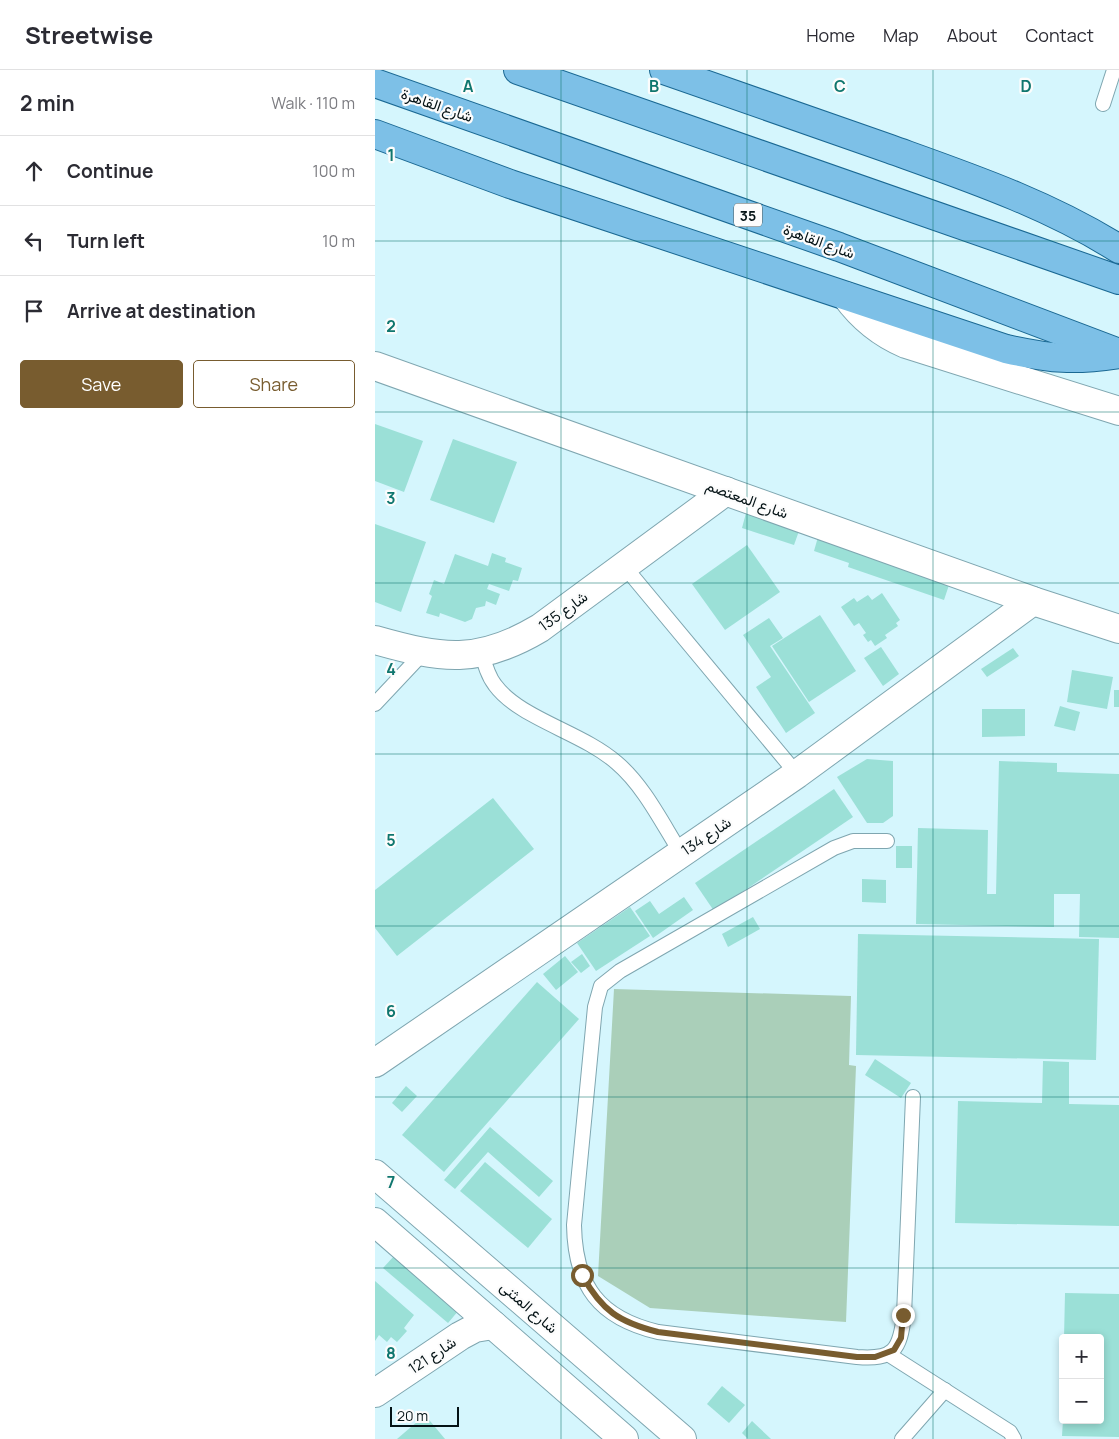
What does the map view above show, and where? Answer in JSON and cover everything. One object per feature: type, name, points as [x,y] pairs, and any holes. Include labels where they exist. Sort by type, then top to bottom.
[{"type":"main road","points":[[519,70],[1119,280]]},
{"type":"main road","points":[[663,70],[943,167],[1038,205],[1089,230],[1119,249]]},
{"type":"main road","name":"شارع القاهرة","points":[[375,83],[830,244],[1119,353]]},
{"type":"main road","points":[[375,134],[510,184],[1006,349],[1031,355],[1082,360],[1119,353]]},
{"type":"street","points":[[846,296],[866,320],[905,344],[1119,411]]},
{"type":"street","name":"شارع المعتصم","points":[[375,366],[1033,601],[1119,629]]},
{"type":"street","name":"شارع 135","points":[[375,640],[423,653],[452,656],[482,654],[509,645],[540,628],[726,491]]},
{"type":"street","name":"شارع 134","points":[[375,1063],[797,774],[1033,601]]},
{"type":"street","name":"شارع المثنى","points":[[375,1174],[682,1439]]},
{"type":"street","points":[[375,1222],[624,1439]]},
{"type":"street","name":"شارع 121","points":[[375,1394],[460,1336],[475,1328],[493,1325]]},
{"type":"lane","points":[[1103,104],[1115,70]]},
{"type":"lane","points":[[624,566],[797,774]]},
{"type":"lane","points":[[375,704],[423,653]]},
{"type":"lane","points":[[482,654],[486,670],[494,684],[505,696],[518,706],[584,739],[619,764],[633,780],[681,853]]},
{"type":"lane","points":[[887,841],[853,841],[835,848],[620,970],[601,986],[595,1007],[574,1225],[574,1252],[582,1275],[592,1293],[604,1308],[617,1318],[637,1327],[658,1332],[857,1357],[875,1357],[888,1354],[899,1345],[903,1315],[913,1097]]},
{"type":"lane","points":[[888,1354],[1010,1432],[1014,1439]]},
{"type":"lane","points":[[902,1439],[945,1390]]},
{"type":"green space","points":[[614,989],[851,996],[849,1065],[856,1066],[846,1322],[650,1308],[598,1276]]},
{"type":"building","points":[[375,424],[423,441],[404,492],[375,481]]},
{"type":"building","points":[[453,439],[517,462],[494,523],[430,500]]},
{"type":"building","points":[[746,513],[799,531],[794,545],[742,528]]},
{"type":"building","points":[[375,524],[426,542],[401,612],[375,602]]},
{"type":"building","points":[[818,537],[950,582],[944,600],[848,567],[849,563],[814,551]]},
{"type":"building","points":[[747,545],[780,592],[725,630],[692,584]]},
{"type":"building","points":[[492,553],[506,558],[505,562],[522,568],[518,581],[513,580],[509,591],[489,584],[487,589],[500,594],[496,605],[486,601],[485,606],[476,608],[472,619],[465,622],[440,613],[439,617],[426,613],[432,596],[429,594],[434,580],[444,584],[455,554],[488,566]]},
{"type":"building","points":[[882,593],[900,620],[896,623],[898,626],[885,635],[887,638],[875,646],[871,640],[868,642],[863,635],[866,633],[859,623],[854,626],[841,607],[854,598],[857,602],[868,595],[872,600]]},
{"type":"building","points":[[820,615],[856,671],[809,702],[772,646]]},
{"type":"building","points":[[769,618],[783,638],[770,646],[815,713],[786,733],[756,687],[771,677],[743,635]]},
{"type":"building","points":[[881,647],[899,674],[883,686],[864,658]]},
{"type":"building","points":[[1013,648],[1019,656],[987,677],[981,669]]},
{"type":"building","points":[[1072,670],[1113,677],[1107,709],[1067,702]]},
{"type":"building","points":[[1114,690],[1119,690],[1119,707],[1114,707]]},
{"type":"building","points":[[1060,706],[1080,712],[1075,731],[1054,726]]},
{"type":"building","points":[[982,709],[1025,709],[1025,736],[982,737]]},
{"type":"building","points":[[867,759],[893,761],[893,816],[883,823],[867,823],[837,777]]},
{"type":"building","points":[[999,761],[1057,763],[1057,772],[1119,774],[1119,938],[1079,937],[1080,894],[1054,894],[1054,927],[916,924],[918,828],[988,830],[987,894],[996,894]]},
{"type":"building","points":[[834,789],[853,817],[714,911],[695,883]]},
{"type":"building","points":[[493,798],[534,849],[397,956],[375,928],[375,890]]},
{"type":"building","points":[[896,846],[912,846],[912,868],[896,868]]},
{"type":"building","points":[[862,879],[886,880],[886,903],[862,902]]},
{"type":"building","points":[[684,897],[693,910],[653,938],[635,911],[650,901],[659,914]]},
{"type":"building","points":[[630,907],[650,936],[596,971],[577,943]]},
{"type":"building","points":[[753,917],[760,929],[728,947],[722,934]]},
{"type":"building","points":[[858,934],[1099,939],[1096,1060],[856,1055]]},
{"type":"building","points":[[582,954],[590,966],[581,973],[571,962]]},
{"type":"building","points":[[565,956],[578,972],[556,990],[543,974]]},
{"type":"building","points":[[537,982],[579,1019],[444,1172],[402,1135]]},
{"type":"building","points":[[875,1059],[911,1083],[901,1098],[865,1075]]},
{"type":"building","points":[[1043,1061],[1069,1062],[1069,1104],[1119,1105],[1119,1226],[955,1223],[958,1101],[1042,1103]]},
{"type":"building","points":[[406,1086],[417,1096],[402,1112],[392,1103]]},
{"type":"building","points":[[490,1127],[553,1181],[539,1197],[488,1152],[455,1189],[444,1180]]},
{"type":"building","points":[[485,1162],[552,1219],[528,1248],[460,1191]]},
{"type":"building","points":[[395,1255],[459,1310],[448,1323],[383,1268]]},
{"type":"building","points":[[375,1281],[414,1315],[404,1328],[407,1331],[397,1342],[391,1337],[387,1342],[379,1335],[375,1341]]},
{"type":"building","points":[[1065,1293],[1119,1294],[1119,1437],[1062,1436],[1063,1424],[1104,1424],[1104,1334],[1064,1334]]},
{"type":"building","points":[[722,1386],[745,1405],[729,1423],[707,1404]]},
{"type":"building","points":[[425,1415],[445,1439],[397,1439]]},
{"type":"building","points":[[752,1421],[771,1439],[748,1439],[742,1433]]},
{"type":"route","points":[[582,1275],[592,1293],[604,1308],[617,1318],[637,1327],[658,1332],[857,1357],[881,1356],[894,1350],[899,1345],[901,1338],[903,1315]]}]
